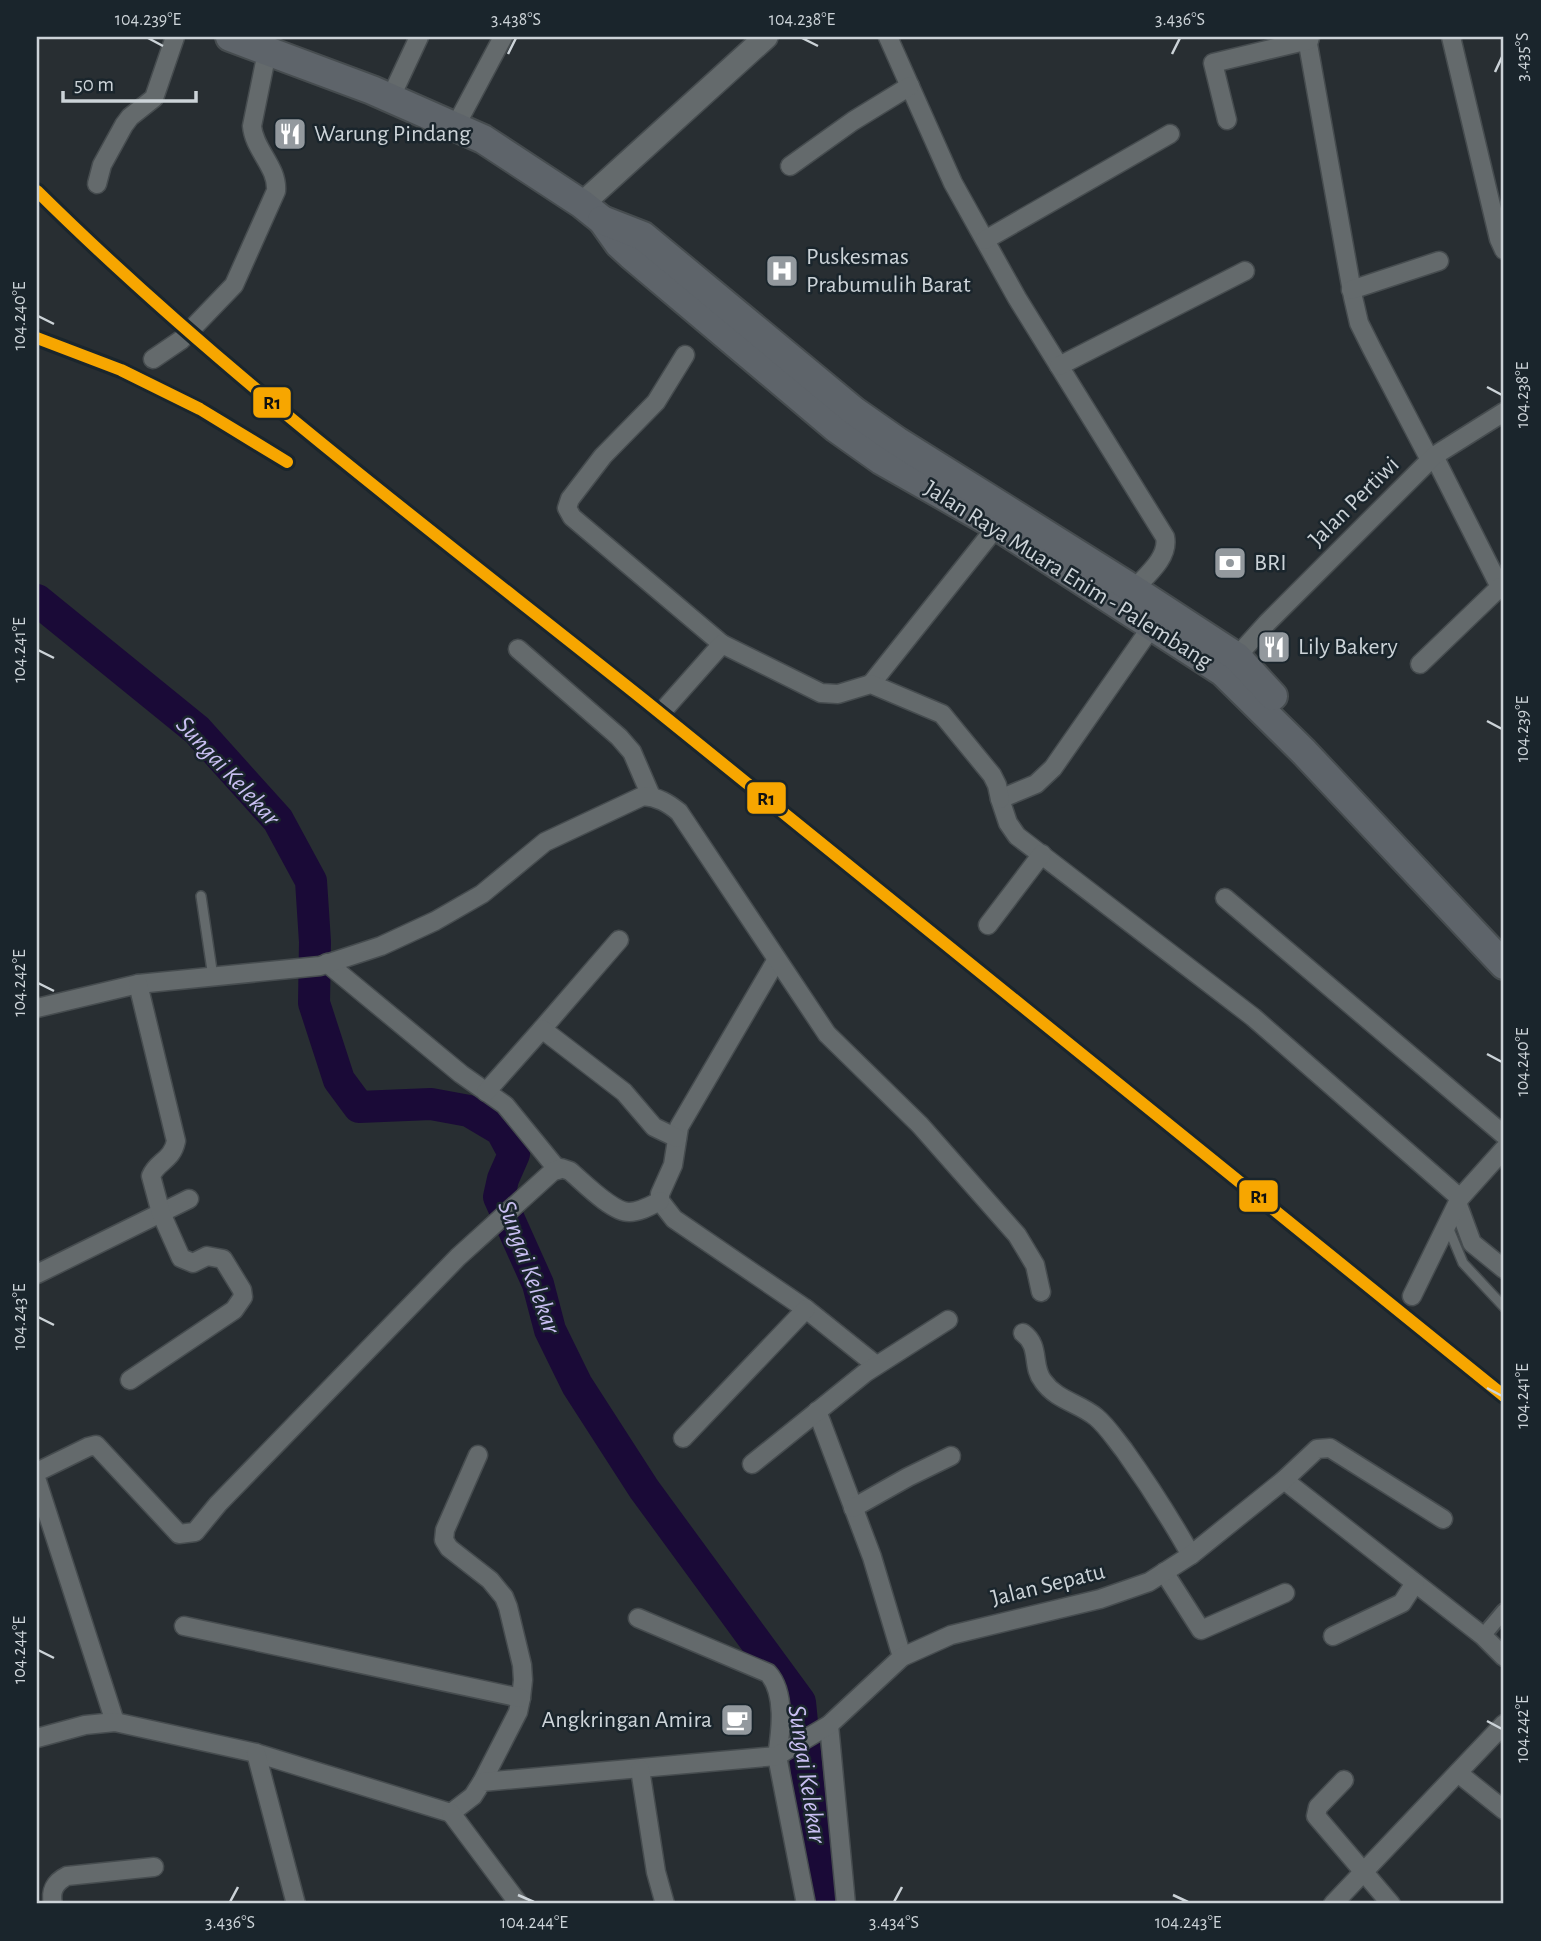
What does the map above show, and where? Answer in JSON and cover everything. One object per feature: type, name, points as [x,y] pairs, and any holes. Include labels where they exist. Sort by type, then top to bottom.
[{"type":"main road","name":"Jalan Raya Muara Enim - Palembang","points":[[230,37],[390,99],[483,139],[519,160],[592,212],[631,255],[836,428],[881,460],[1000,516],[1230,665],[1504,936]]},
{"type":"main road","name":"Jalan Raya Muara Enim - Palembang","points":[[1230,665],[1304,752],[1504,965]]},
{"type":"street","points":[[97,184],[102,166],[124,125],[154,98],[175,37]]},
{"type":"street","points":[[390,99],[419,37]]},
{"type":"street","points":[[455,127],[503,37]]},
{"type":"street","points":[[592,212],[766,37]]},
{"type":"street","points":[[888,37],[953,183],[1059,366],[1165,537],[1167,546],[1163,556],[1127,597]]},
{"type":"street","points":[[1451,37],[1499,239],[1504,250]]},
{"type":"street","points":[[1227,120],[1213,63],[1309,38],[1360,323],[1502,589],[1420,664]]},
{"type":"street","points":[[153,359],[181,340],[234,285],[276,191],[276,178],[253,137],[252,126],[267,52]]},
{"type":"street","points":[[790,166],[853,121],[910,86]]},
{"type":"street","points":[[985,240],[1170,134]]},
{"type":"street","points":[[1352,290],[1439,261]]},
{"type":"street","points":[[1059,366],[1245,271]]},
{"type":"street","points":[[685,355],[656,402],[603,456],[570,499],[567,508],[572,517],[722,644],[821,693],[838,695],[871,684],[1000,516]]},
{"type":"street","name":"Jalan Pertiwi","points":[[1230,665],[1277,613],[1432,458],[1504,412]]},
{"type":"street","points":[[1000,799],[1036,784],[1053,768],[1159,617]]},
{"type":"street","points":[[667,706],[722,644]]},
{"type":"street","points":[[518,649],[619,737],[632,752],[651,796]]},
{"type":"street","points":[[871,684],[942,714],[992,775],[1009,823],[1017,836],[1253,1017],[1459,1202],[1472,1243],[1504,1269]]},
{"type":"street","points":[[37,1008],[138,984],[297,969],[381,946],[435,921],[482,894],[545,842],[643,796],[651,796],[679,812],[827,1034],[920,1125],[1017,1236],[1035,1265],[1041,1292]]},
{"type":"street","points":[[988,925],[1042,854]]},
{"type":"street","points":[[1225,898],[1504,1136]]},
{"type":"street","points":[[486,1092],[619,940]]},
{"type":"street","points":[[776,961],[679,1127],[673,1165],[660,1194],[660,1201],[674,1219],[806,1309],[876,1365]]},
{"type":"street","points":[[323,964],[461,1074],[505,1105],[558,1170]]},
{"type":"street","points":[[130,1380],[234,1310],[243,1297],[242,1290],[223,1259],[207,1256],[193,1263],[181,1258],[161,1213],[151,1177],[153,1171],[170,1157],[176,1141],[138,984]]},
{"type":"street","points":[[542,1028],[624,1092],[654,1127],[677,1138]]},
{"type":"street","points":[[1412,1296],[1459,1202],[1504,1149]]},
{"type":"street","points":[[37,1472],[96,1445],[179,1534],[195,1532],[218,1504],[458,1257],[552,1172],[561,1168],[570,1171],[613,1207],[627,1213],[645,1209],[660,1201]]},
{"type":"street","points":[[37,1274],[189,1199]]},
{"type":"street","points":[[682,1438],[806,1309]]},
{"type":"street","points":[[752,1464],[876,1365],[948,1320]]},
{"type":"street","points":[[1023,1333],[1029,1337],[1035,1348],[1038,1372],[1042,1380],[1052,1392],[1097,1417],[1107,1428],[1158,1497],[1191,1555]]},
{"type":"street","points":[[817,1411],[872,1557],[902,1657]]},
{"type":"street","name":"Jalan Sepatu","points":[[779,1754],[826,1727],[902,1657],[951,1635],[1100,1599],[1149,1582],[1191,1555],[1284,1480],[1317,1449],[1331,1448],[1443,1519]]},
{"type":"street","points":[[451,1813],[472,1796],[482,1782],[518,1712],[523,1680],[509,1607],[504,1597],[490,1580],[449,1548],[444,1540],[444,1530],[478,1455]]},
{"type":"street","points":[[853,1508],[951,1456]]},
{"type":"street","points":[[1284,1480],[1483,1636],[1504,1657]]},
{"type":"street","points":[[37,1481],[115,1722]]},
{"type":"street","points":[[1164,1572],[1202,1630],[1285,1593]]},
{"type":"street","points":[[1333,1636],[1402,1603],[1415,1583]]},
{"type":"street","points":[[1483,1636],[1504,1611]]},
{"type":"street","points":[[638,1618],[768,1673],[775,1681],[778,1691],[779,1754],[806,1904]]},
{"type":"street","points":[[184,1626],[521,1698]]},
{"type":"street","points":[[37,1738],[85,1725],[115,1722],[256,1754],[451,1813],[519,1904]]},
{"type":"street","points":[[1333,1904],[1504,1724]]},
{"type":"street","points":[[826,1727],[846,1904]]},
{"type":"street","points":[[256,1754],[296,1904]]},
{"type":"street","points":[[482,1782],[779,1754]]},
{"type":"street","points":[[640,1769],[656,1872],[665,1904]]},
{"type":"street","points":[[1458,1773],[1504,1810]]},
{"type":"street","points":[[1344,1780],[1318,1807],[1315,1814],[1322,1826],[1391,1904]]},
{"type":"street","points":[[53,1904],[51,1895],[56,1885],[67,1875],[155,1867]]},
{"type":"lane","points":[[201,896],[213,977]]},
{"type":"lane","points":[[1447,1225],[1463,1263],[1504,1307]]},
{"type":"waterway","name":"Sungai Kelekar","points":[[37,600],[197,730],[278,820],[311,881],[315,942],[314,1003],[339,1080],[359,1107],[431,1104],[469,1111],[501,1130],[514,1154],[503,1179],[499,1197],[538,1284],[550,1330],[577,1385],[644,1489],[800,1702],[808,1783],[826,1904]]},
{"type":"transit line","name":"R1","points":[[37,191],[109,260],[257,390],[860,873],[1504,1396]]},
{"type":"transit line","name":"R1","points":[[37,338],[121,370],[200,409],[287,462]]},
{"type":"place","name":"Warung Pindang","points":[[290,134]]},
{"type":"place","name":"Puskesmas Prabumulih Barat","points":[[782,271]]},
{"type":"place","name":"BRI","points":[[1230,563]]},
{"type":"place","name":"Lily Bakery","points":[[1274,647]]},
{"type":"place","name":"Angkringan Amira","points":[[737,1720]]}]
